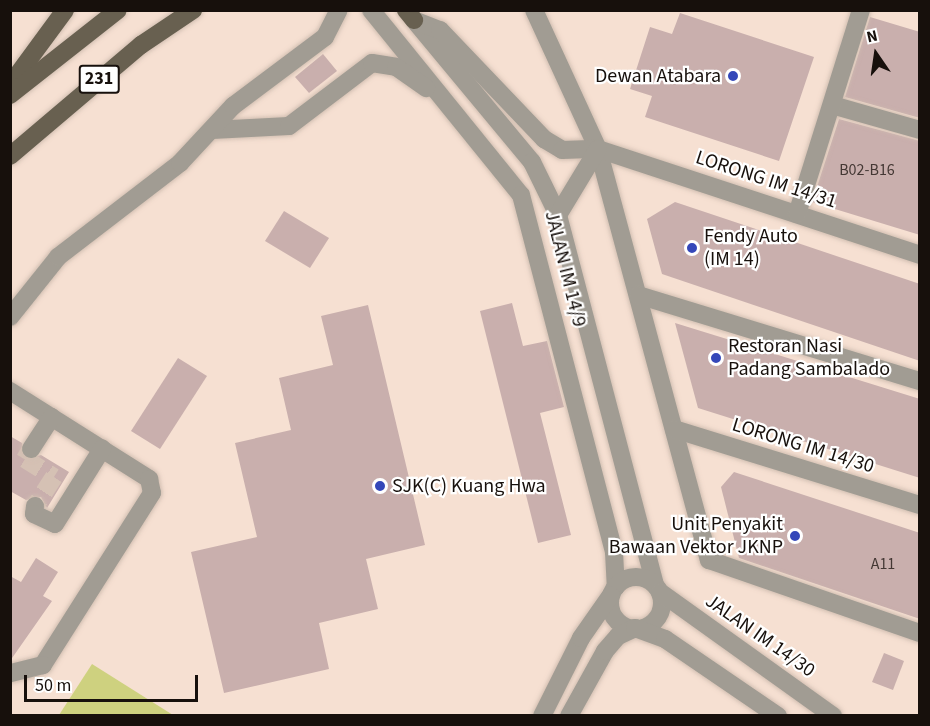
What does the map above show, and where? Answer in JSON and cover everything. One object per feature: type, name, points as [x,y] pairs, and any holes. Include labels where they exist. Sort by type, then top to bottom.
[{"type":"main road","points":[[10,85],[65,10]]},
{"type":"main road","name":"231","points":[[10,95],[118,10]]},
{"type":"main road","name":"231","points":[[10,156],[141,45],[193,10]]},
{"type":"street","points":[[10,316],[58,257],[180,163],[233,106],[330,33],[339,10]]},
{"type":"street","name":"JALAN IM 14/9","points":[[371,10],[510,178],[540,249],[614,552],[614,591]]},
{"type":"street","points":[[534,10],[598,149],[709,560],[920,633]]},
{"type":"street","points":[[797,214],[861,10]]},
{"type":"street","name":"JALAN IM 14/9","points":[[410,15],[532,162],[558,215],[658,588]]},
{"type":"street","name":"LORONG IM 14/31","points":[[410,15],[440,30],[544,139],[562,150],[598,149],[920,255]]},
{"type":"street","points":[[212,130],[289,126],[330,98],[360,68],[377,63],[415,78],[460,117]]},
{"type":"street","points":[[832,105],[920,130]]},
{"type":"street","points":[[558,215],[598,149]]},
{"type":"street","points":[[510,178],[532,162]]},
{"type":"street","points":[[638,295],[920,381]]},
{"type":"street","points":[[10,391],[149,479],[152,493],[43,665],[10,674]]},
{"type":"street","points":[[31,449],[52,417]]},
{"type":"street","name":"LORONG IM 14/30","points":[[674,429],[920,505]]},
{"type":"street","points":[[35,506],[34,514],[55,524],[102,449]]},
{"type":"street","points":[[542,716],[557,664],[614,591],[631,577],[658,588],[658,616],[635,628],[604,651],[569,716]]},
{"type":"street","name":"JALAN IM 14/30","points":[[658,588],[833,716]]},
{"type":"street","points":[[614,591],[618,621],[665,639],[778,716]]},
{"type":"green space","points":[[92,664],[173,715],[59,715]]},
{"type":"building","name":"Dewan Atabara","points":[[680,13],[814,57],[779,161],[645,117],[652,96],[630,89],[650,27],[672,34]]},
{"type":"building","points":[[870,17],[920,32],[920,118],[845,97]]},
{"type":"building","points":[[323,54],[337,71],[309,93],[295,77]]},
{"type":"building","points":[[839,119],[920,141],[920,235],[812,202]]},
{"type":"building","points":[[675,202],[920,284],[920,361],[662,274],[647,219]]},
{"type":"building","points":[[284,211],[329,238],[310,268],[265,241]]},
{"type":"building","points":[[512,303],[523,346],[547,341],[564,407],[540,413],[571,535],[538,543],[480,311]]},
{"type":"building","points":[[368,305],[425,545],[366,559],[378,609],[319,623],[329,669],[224,693],[191,552],[257,537],[235,443],[291,430],[279,378],[333,365],[321,316]]},
{"type":"building","points":[[675,323],[920,399],[920,478],[698,408]]},
{"type":"building","points":[[178,358],[207,376],[160,449],[131,431]]},
{"type":"building","points":[[10,436],[22,443],[25,459],[41,455],[69,472],[47,508],[41,497],[26,500],[10,491]]},
{"type":"building","name":"Unit Penyakit Bawaan Vektor JKNP","points":[[734,472],[920,533],[920,619],[739,558],[721,487]]},
{"type":"building","points":[[36,558],[58,572],[43,596],[52,601],[10,661],[10,576],[21,582]]},
{"type":"building","points":[[884,653],[904,661],[893,690],[872,682]]},
{"type":"tunnel","points":[[31,449],[25,459],[54,477],[35,506]]},
{"type":"place","name":"Dewan Atabara","points":[[733,76]]},
{"type":"place","name":"Fendy Auto (IM 14)","points":[[692,248]]},
{"type":"place","name":"Restoran Nasi Padang Sambalado","points":[[716,358]]},
{"type":"place","name":"SJK(C) Kuang Hwa","points":[[380,486]]},
{"type":"place","name":"Unit Penyakit Bawaan Vektor JKNP","points":[[795,536]]}]
